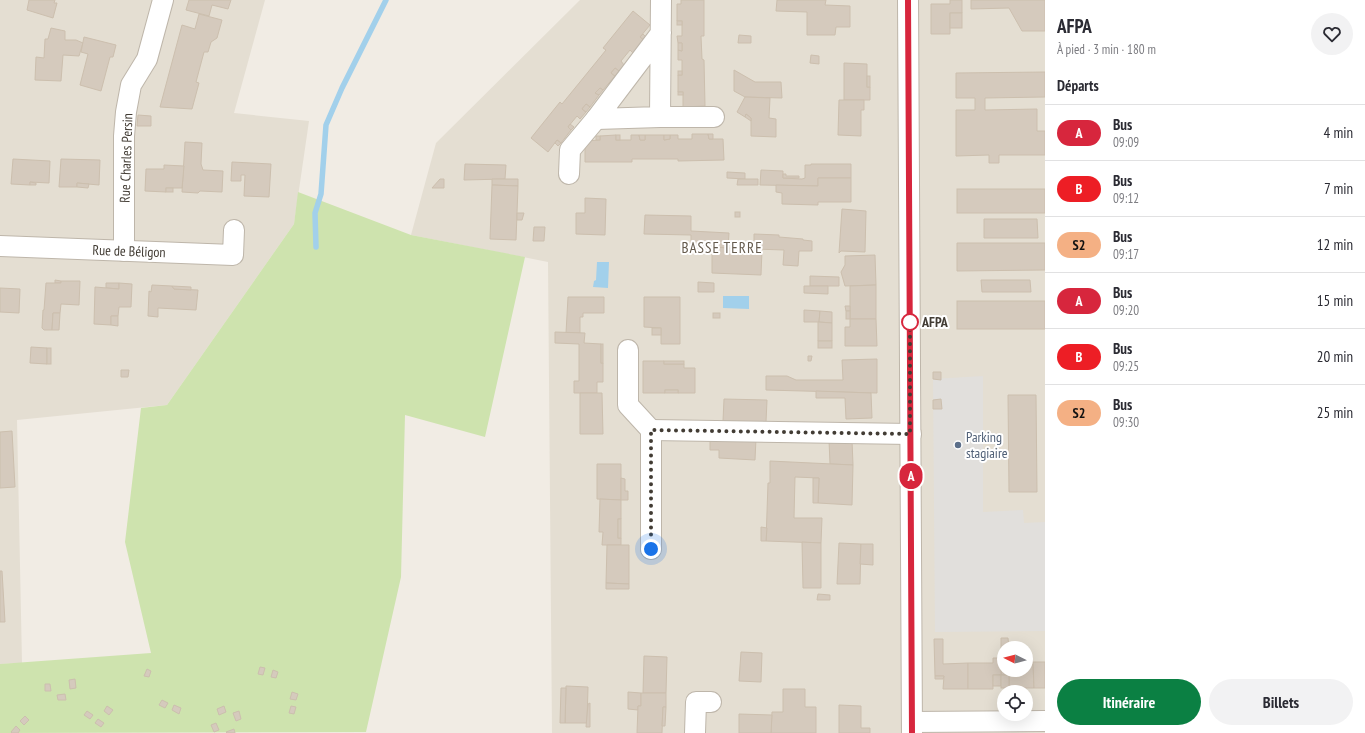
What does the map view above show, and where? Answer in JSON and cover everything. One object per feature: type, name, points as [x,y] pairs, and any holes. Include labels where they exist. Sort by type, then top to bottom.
[{"type":"street","name":"Rue Charles Persin","points":[[124,251],[124,136],[126,112],[131,85],[147,59],[163,0]]},
{"type":"street","points":[[660,117],[661,0]]},
{"type":"street","points":[[908,0],[912,727],[1006,727],[1045,721]]},
{"type":"street","points":[[569,174],[570,150],[596,119],[661,33]]},
{"type":"street","points":[[596,119],[714,117]]},
{"type":"street","name":"Rue de Béligon","points":[[0,246],[233,255],[234,230]]},
{"type":"street","points":[[628,350],[628,405],[651,430],[651,549]]},
{"type":"street","points":[[651,430],[910,434]]},
{"type":"street","points":[[695,733],[696,702],[711,702]]},
{"type":"shaded area","points":[[0,0],[265,0],[234,113],[309,121],[294,224],[167,405],[17,420],[22,663],[0,664]]},
{"type":"shaded area","points":[[580,0],[1045,0],[1045,733],[552,733],[548,262],[411,235],[436,143]]},
{"type":"shaded area","name":"Parking stagiaire","points":[[983,376],[983,512],[1023,510],[1024,523],[1045,522],[1045,631],[935,632],[933,379]]},
{"type":"green space","points":[[298,192],[411,235],[525,257],[485,437],[405,415],[401,577],[366,732],[0,733],[0,664],[151,653],[125,542],[141,408],[167,405],[294,224]]},
{"type":"water","points":[[597,262],[609,262],[608,288],[593,287],[594,281],[596,280]]},
{"type":"water","points":[[723,296],[749,296],[749,309],[723,308]]},
{"type":"building","points":[[29,0],[55,0],[54,3],[57,3],[53,18],[27,10]]},
{"type":"building","points":[[189,0],[231,0],[228,9],[212,5],[209,16],[186,10]]},
{"type":"building","points":[[681,0],[704,0],[704,36],[701,36],[702,59],[704,60],[705,106],[683,107],[683,92],[678,92],[678,75],[682,75],[682,60],[678,60],[678,50],[682,51],[682,43],[678,43],[677,36],[682,36],[682,21],[677,21],[677,4],[681,4]]},
{"type":"building","points":[[777,0],[826,0],[825,5],[850,6],[850,27],[836,27],[835,35],[807,35],[807,12],[776,11]]},
{"type":"building","points":[[950,0],[962,0],[962,13],[950,13],[950,34],[931,34],[931,4],[950,4]]},
{"type":"building","points":[[971,0],[1045,0],[1045,31],[1022,31],[1009,8],[971,9]]},
{"type":"building","points":[[633,11],[650,25],[640,37],[644,40],[633,53],[630,50],[621,61],[624,65],[619,71],[615,68],[611,73],[615,76],[603,90],[600,88],[595,93],[599,95],[590,107],[586,104],[582,109],[586,112],[580,119],[577,116],[568,127],[571,130],[561,143],[557,140],[548,152],[531,138],[560,102],[562,104],[606,50],[603,48]]},
{"type":"building","points":[[950,13],[962,13],[962,28],[950,28]]},
{"type":"building","points":[[199,14],[222,20],[217,38],[211,42],[208,52],[204,52],[196,82],[199,83],[192,109],[160,107],[182,25],[195,29]]},
{"type":"building","points":[[677,21],[682,21],[682,25],[677,25]]},
{"type":"building","points":[[51,28],[65,31],[65,40],[76,40],[83,43],[79,56],[63,55],[61,81],[35,80],[36,57],[44,58],[45,39],[48,39]]},
{"type":"building","points":[[643,34],[646,37],[644,40],[640,37]]},
{"type":"building","points":[[739,35],[751,36],[751,43],[738,43]]},
{"type":"building","points":[[84,37],[116,45],[113,57],[110,57],[101,91],[80,85],[88,54],[81,52]]},
{"type":"building","points":[[678,43],[682,43],[682,51],[678,50]]},
{"type":"building","points":[[811,55],[819,56],[819,64],[810,63]]},
{"type":"building","points":[[844,63],[867,64],[867,87],[870,87],[870,100],[844,100]]},
{"type":"building","points":[[615,68],[619,71],[615,76],[611,73]]},
{"type":"building","points":[[734,70],[755,82],[781,82],[782,98],[745,97],[734,91]]},
{"type":"building","points":[[678,71],[682,71],[682,75],[678,75]]},
{"type":"building","points":[[1045,72],[1045,97],[985,98],[985,110],[1037,109],[1037,131],[1045,131],[1045,155],[999,155],[999,163],[989,163],[989,155],[956,156],[956,110],[975,110],[975,98],[956,98],[956,73]]},
{"type":"building","points":[[867,76],[870,76],[870,87],[867,87]]},
{"type":"building","points":[[600,88],[603,90],[599,95],[595,93]]},
{"type":"building","points":[[678,92],[683,92],[683,95],[678,95]]},
{"type":"building","points":[[745,97],[770,98],[769,118],[776,119],[776,137],[751,136],[751,118],[746,114],[745,117],[737,112]]},
{"type":"building","points":[[839,100],[864,100],[864,110],[861,110],[861,136],[838,135]]},
{"type":"building","points":[[586,104],[590,107],[586,112],[582,109]]},
{"type":"building","points":[[746,114],[751,118],[751,121],[745,117]]},
{"type":"building","points":[[138,115],[151,116],[151,126],[137,126]]},
{"type":"building","points":[[570,124],[574,127],[571,130],[568,127]]},
{"type":"building","points":[[692,134],[708,134],[709,139],[723,139],[724,160],[678,161],[678,159],[632,159],[632,162],[585,162],[585,141],[600,140],[600,136],[616,135],[616,140],[631,140],[631,135],[639,135],[640,140],[645,140],[645,135],[664,135],[664,140],[670,139],[670,135],[678,135],[678,139],[692,139]]},
{"type":"building","points":[[708,134],[713,134],[713,139],[709,139]]},
{"type":"building","points":[[616,135],[620,135],[620,140],[616,140]]},
{"type":"building","points":[[639,135],[645,135],[645,140],[640,140]]},
{"type":"building","points":[[664,135],[670,135],[670,139],[664,140]]},
{"type":"building","points":[[596,136],[600,136],[600,140],[596,140]]},
{"type":"building","points":[[557,140],[561,143],[558,146],[555,143]]},
{"type":"building","points":[[185,142],[202,143],[201,164],[203,170],[223,171],[222,192],[182,192]]},
{"type":"building","points":[[13,159],[50,161],[49,183],[30,182],[30,185],[11,184]]},
{"type":"building","points":[[61,159],[100,160],[99,185],[77,183],[77,187],[59,187]]},
{"type":"building","points":[[232,162],[271,164],[269,197],[244,196],[245,175],[241,175],[241,181],[231,181]]},
{"type":"building","points":[[465,164],[506,165],[505,179],[464,180]]},
{"type":"building","points":[[851,164],[851,178],[818,178],[818,186],[760,185],[761,170],[783,171],[783,178],[802,179],[805,178],[805,165]]},
{"type":"building","points":[[164,165],[184,166],[182,188],[166,188],[166,192],[145,191],[146,169],[164,169]]},
{"type":"building","points":[[727,172],[745,173],[745,179],[727,178]]},
{"type":"building","points":[[783,174],[786,174],[786,176],[799,176],[799,178],[783,178]]},
{"type":"building","points":[[818,178],[851,178],[851,202],[818,202],[818,205],[782,204],[782,193],[776,192],[776,185],[818,186]]},
{"type":"building","points":[[440,179],[444,179],[444,188],[432,188]]},
{"type":"building","points":[[492,179],[518,179],[518,186],[492,185]]},
{"type":"building","points":[[738,179],[758,179],[758,185],[737,185]]},
{"type":"building","points":[[30,182],[36,183],[36,185],[30,185]]},
{"type":"building","points":[[77,183],[89,184],[88,188],[77,187]]},
{"type":"building","points":[[492,185],[518,186],[516,240],[490,239]]},
{"type":"building","points":[[166,188],[173,188],[173,192],[166,192]]},
{"type":"building","points":[[957,189],[1045,189],[1045,213],[957,213]]},
{"type":"building","points":[[585,198],[606,199],[605,235],[576,234],[576,213],[585,213]]},
{"type":"building","points":[[842,209],[866,211],[865,252],[841,251],[839,253]]},
{"type":"building","points":[[735,212],[740,212],[740,217],[735,217]]},
{"type":"building","points":[[517,213],[524,213],[522,220],[517,220]]},
{"type":"building","points":[[645,215],[691,216],[691,231],[729,233],[728,248],[691,247],[691,235],[644,234]]},
{"type":"building","points":[[984,219],[1037,219],[1038,238],[984,238]]},
{"type":"building","points":[[534,227],[545,227],[544,241],[533,241]]},
{"type":"building","points":[[754,234],[779,235],[779,237],[812,241],[812,251],[799,251],[798,266],[783,265],[784,250],[754,249]]},
{"type":"building","points":[[957,243],[1045,243],[1045,270],[957,271]]},
{"type":"building","points":[[712,247],[762,250],[761,275],[712,273]]},
{"type":"building","points":[[875,255],[876,285],[845,286],[841,272],[845,265],[845,256]]},
{"type":"building","points":[[810,276],[839,277],[839,286],[810,286]]},
{"type":"building","points":[[55,280],[61,281],[61,283],[55,283]]},
{"type":"building","points":[[981,280],[1030,280],[1031,292],[982,292]]},
{"type":"building","points":[[61,281],[80,281],[79,305],[61,304],[60,313],[53,313],[52,330],[44,330],[42,328],[46,283],[61,283]]},
{"type":"building","points":[[698,282],[714,283],[714,292],[698,292]]},
{"type":"building","points":[[106,283],[119,283],[119,289],[106,288]]},
{"type":"building","points":[[119,283],[132,284],[131,307],[119,307],[118,316],[111,316],[111,325],[94,324],[95,287],[119,289]]},
{"type":"building","points":[[152,285],[172,286],[174,289],[198,290],[196,310],[158,308],[158,317],[148,316],[149,291],[151,292]]},
{"type":"building","points":[[876,285],[876,319],[850,319],[850,286]]},
{"type":"building","points":[[172,286],[191,287],[191,290],[174,289]]},
{"type":"building","points":[[804,286],[828,286],[828,294],[804,293]]},
{"type":"building","points":[[0,288],[20,289],[19,313],[0,312]]},
{"type":"building","points":[[568,297],[604,297],[604,313],[583,313],[583,317],[580,317],[580,333],[566,333]]},
{"type":"building","points":[[644,297],[680,297],[680,344],[661,344],[661,328],[644,327]]},
{"type":"building","points":[[957,301],[1045,301],[1045,329],[957,329]]},
{"type":"building","points":[[845,306],[850,306],[850,311],[846,311]]},
{"type":"building","points":[[804,310],[820,311],[819,322],[804,322]]},
{"type":"building","points":[[820,311],[832,312],[832,323],[819,322]]},
{"type":"building","points":[[846,311],[850,311],[850,319],[846,319]]},
{"type":"building","points":[[53,313],[60,313],[59,330],[52,330]]},
{"type":"building","points":[[713,313],[720,313],[720,318],[713,318]]},
{"type":"building","points":[[111,316],[118,316],[118,326],[111,325]]},
{"type":"building","points":[[850,319],[876,319],[877,346],[845,346],[845,327],[850,327]]},
{"type":"building","points":[[818,322],[832,323],[832,341],[818,341]]},
{"type":"building","points":[[652,328],[661,328],[661,335],[652,335]]},
{"type":"building","points":[[555,332],[585,333],[584,343],[601,344],[603,382],[597,382],[597,393],[574,393],[574,381],[579,381],[579,344],[555,343]]},
{"type":"building","points":[[818,341],[832,341],[832,348],[818,348]]},
{"type":"building","points":[[601,344],[603,344],[603,363],[601,363]]},
{"type":"building","points":[[31,347],[47,348],[47,364],[30,363]]},
{"type":"building","points":[[47,348],[51,348],[51,364],[47,364]]},
{"type":"building","points":[[808,356],[812,356],[811,361],[808,361]]},
{"type":"building","points":[[877,359],[877,393],[766,390],[766,376],[787,376],[796,380],[843,380],[842,360]]},
{"type":"building","points":[[643,361],[664,361],[664,364],[684,364],[684,368],[695,368],[695,393],[678,393],[678,390],[665,390],[665,393],[643,393]]},
{"type":"building","points":[[664,361],[684,361],[684,364],[664,364]]},
{"type":"building","points":[[121,370],[129,370],[128,377],[121,377]]},
{"type":"building","points":[[933,372],[941,372],[941,380],[933,379]]},
{"type":"building","points":[[665,390],[678,390],[678,393],[665,393]]},
{"type":"building","points":[[816,391],[871,393],[872,418],[846,419],[845,398],[816,398]]},
{"type":"building","points":[[580,393],[602,393],[603,434],[580,434]]},
{"type":"building","points":[[1008,395],[1036,395],[1037,492],[1009,492]]},
{"type":"building","points":[[724,399],[767,400],[766,422],[723,421]]},
{"type":"building","points":[[941,399],[942,409],[933,409],[933,400]]},
{"type":"building","points":[[12,431],[15,487],[0,488],[0,432]]},
{"type":"building","points":[[710,436],[756,438],[755,460],[719,458],[719,450],[710,450]]},
{"type":"building","points":[[829,440],[852,440],[853,465],[830,464]]},
{"type":"building","points":[[770,461],[853,465],[852,505],[818,503],[819,478],[795,477],[794,518],[822,518],[821,543],[766,541]]},
{"type":"building","points":[[597,464],[621,464],[621,500],[597,499]]},
{"type":"building","points":[[621,478],[625,479],[625,491],[628,491],[628,500],[621,500]]},
{"type":"building","points":[[813,478],[819,478],[818,503],[813,503]]},
{"type":"building","points":[[600,499],[621,500],[621,519],[618,519],[618,538],[621,538],[621,545],[602,545],[603,532],[599,532]]},
{"type":"building","points":[[618,519],[621,519],[621,538],[618,538]]},
{"type":"building","points":[[761,527],[767,528],[766,541],[761,541]]},
{"type":"building","points":[[802,542],[821,543],[821,588],[803,588]]},
{"type":"building","points":[[839,543],[861,544],[860,584],[837,584]]},
{"type":"building","points":[[861,544],[873,544],[873,565],[860,564]]},
{"type":"building","points":[[607,545],[629,545],[629,584],[606,583]]},
{"type":"building","points":[[0,571],[2,571],[5,622],[0,622]]},
{"type":"building","points":[[606,583],[629,584],[629,589],[606,589]]},
{"type":"building","points":[[818,594],[830,595],[830,600],[817,600]]},
{"type":"building","points":[[1001,638],[1008,638],[1008,641],[1001,641]]},
{"type":"building","points":[[934,639],[943,639],[943,664],[968,663],[968,689],[943,689],[944,676],[935,676]]},
{"type":"building","points":[[741,652],[762,653],[761,682],[739,681]]},
{"type":"building","points":[[644,656],[667,657],[666,693],[643,693]]},
{"type":"building","points":[[993,658],[997,658],[997,675],[993,675],[993,689],[968,689],[968,663],[993,663]]},
{"type":"building","points":[[1033,662],[1034,688],[1033,685],[1009,685],[1009,677],[1033,677]]},
{"type":"building","points":[[1033,662],[1045,662],[1045,688],[1034,688]]},
{"type":"building","points":[[260,667],[265,668],[263,675],[258,674]]},
{"type":"building","points":[[147,669],[151,671],[149,677],[144,676]]},
{"type":"building","points":[[273,670],[278,672],[276,678],[271,677]]},
{"type":"building","points":[[993,675],[1001,677],[1001,685],[993,686]]},
{"type":"building","points":[[935,676],[944,676],[943,679],[935,679]]},
{"type":"building","points":[[1001,677],[1009,677],[1009,685],[1001,685]]},
{"type":"building","points":[[75,679],[76,688],[70,689],[69,680]]},
{"type":"building","points":[[45,684],[50,684],[51,691],[45,691]]},
{"type":"building","points":[[566,686],[588,687],[587,723],[565,723]]},
{"type":"building","points":[[561,688],[566,688],[565,723],[560,723]]},
{"type":"building","points":[[783,689],[805,689],[805,707],[816,707],[816,733],[771,733],[772,712],[783,712]]},
{"type":"building","points":[[292,692],[298,694],[296,700],[290,699]]},
{"type":"building","points":[[628,692],[641,693],[641,706],[638,706],[638,710],[628,709]]},
{"type":"building","points":[[641,693],[666,693],[666,707],[663,707],[662,733],[637,733],[638,706],[641,706]]},
{"type":"building","points":[[65,694],[66,700],[58,700],[57,695]]},
{"type":"building","points":[[162,700],[168,703],[165,708],[159,705]]},
{"type":"building","points":[[590,703],[590,727],[586,727],[588,704]]},
{"type":"building","points":[[174,705],[181,708],[179,714],[172,710]]},
{"type":"building","points":[[839,705],[861,706],[861,728],[870,728],[870,733],[839,733]]},
{"type":"building","points":[[107,706],[113,710],[109,715],[104,711]]},
{"type":"building","points":[[224,706],[226,712],[219,715],[217,709]]},
{"type":"building","points":[[291,706],[296,707],[294,714],[289,713]]},
{"type":"building","points":[[663,707],[666,707],[665,726],[662,726]]},
{"type":"building","points":[[87,711],[93,715],[90,719],[84,715]]},
{"type":"building","points":[[239,711],[241,719],[236,721],[233,713]]},
{"type":"building","points":[[739,714],[772,715],[771,733],[739,733]]},
{"type":"building","points":[[25,716],[29,720],[24,725],[20,721]]},
{"type":"building","points":[[98,719],[104,723],[101,727],[95,723]]},
{"type":"building","points":[[216,723],[219,730],[214,732],[211,725]]},
{"type":"building","points":[[16,726],[20,730],[18,733],[12,733],[11,732]]},
{"type":"building","points":[[234,729],[235,733],[226,732]]},
{"type":"waterway","points":[[316,247],[315,213],[321,194],[326,125],[342,88],[386,0]]},
{"type":"bus line","name":"A","points":[[908,0],[912,733]]},
{"type":"place","name":"AFPA","points":[[910,322]]},
{"type":"place","name":"Parking stagiaire","points":[[958,445]]},
{"type":"district","name":"BASSE TERRE","points":[[722,248]]},
{"type":"route","points":[[651,549],[651,430],[910,434],[910,322]]}]
